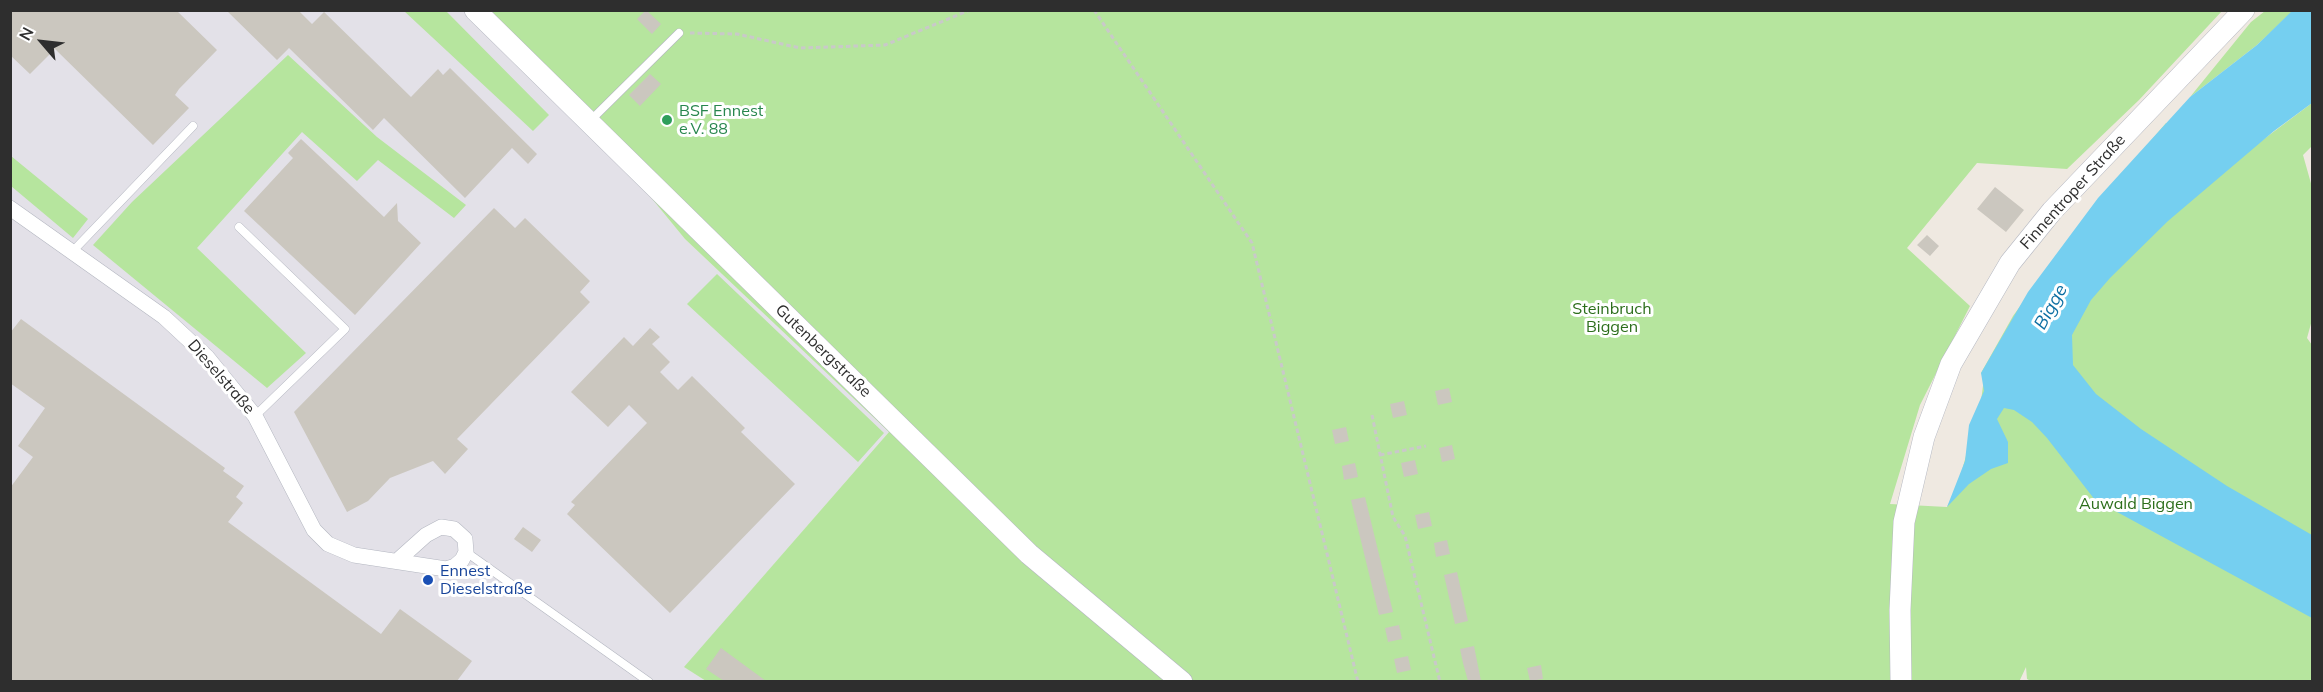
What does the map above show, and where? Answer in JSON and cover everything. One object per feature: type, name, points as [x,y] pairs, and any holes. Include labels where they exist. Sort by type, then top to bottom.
[{"type":"main road","name":"Gutenbergstraße","points":[[475,10],[1029,554],[1182,681]]},
{"type":"main road","name":"Finnentroper Straße","points":[[1901,681],[1900,599],[1904,522],[1924,437],[1951,364],[2010,263],[2052,211],[2244,10]]},
{"type":"street","name":"Dieselstraße","points":[[10,208],[164,317],[207,357],[255,416],[314,530],[328,544],[354,555],[446,569],[455,566],[466,552]]},
{"type":"street","points":[[397,561],[426,535],[441,527],[448,527],[461,533],[466,552]]},
{"type":"lane","points":[[589,122],[679,33]]},
{"type":"lane","points":[[72,252],[193,126]]},
{"type":"lane","points":[[239,228],[345,329],[255,416]]},
{"type":"lane","points":[[466,552],[649,681]]},
{"type":"path","points":[[679,33],[737,34],[800,48],[885,45],[970,10]]},
{"type":"path","points":[[1094,10],[1252,243],[1358,681]]},
{"type":"path","points":[[1372,415],[1394,517],[1405,536],[1440,681]]},
{"type":"path","points":[[1380,455],[1426,446]]},
{"type":"shaded area","points":[[10,11],[483,11],[589,122],[685,239],[889,432],[685,667],[706,681],[11,681]]},
{"type":"green space","points":[[404,11],[446,11],[549,115],[533,131]]},
{"type":"green space","points":[[483,11],[2222,11],[2139,100],[2067,169],[1977,163],[1907,248],[1970,306],[1920,405],[1890,504],[1947,507],[1958,485],[1981,401],[1984,378],[1981,373],[2013,316],[2082,221],[2166,123],[2260,142],[2312,103],[2312,146],[2303,155],[2312,187],[2312,320],[2307,338],[2312,345],[2312,681],[2033,682],[2027,679],[2026,667],[2019,682],[706,681],[684,667],[889,432],[685,239],[589,122]]},
{"type":"green space","points":[[2265,11],[2293,11],[2257,45],[2190,97],[2251,22]]},
{"type":"green space","points":[[288,55],[377,137],[466,205],[454,218],[378,160],[357,181],[302,132],[197,248],[306,353],[267,388],[93,245],[132,202]]},
{"type":"green space","points":[[11,156],[88,219],[73,238],[11,186]]},
{"type":"green space","points":[[717,274],[884,433],[858,462],[687,304]]},
{"type":"water","name":"Bigge","points":[[2293,10],[2312,11],[2312,103],[2274,131],[2168,221],[2091,300],[2072,335],[2073,365],[2096,394],[2141,429],[2227,486],[2312,535],[2312,618],[2095,500],[2047,438],[2032,422],[2014,410],[2004,408],[1997,419],[2008,442],[2008,463],[1991,469],[1969,484],[1947,507],[1965,461],[1969,425],[1984,391],[1981,373],[2028,292],[2098,198],[2190,97],[2257,45]]},
{"type":"building","points":[[10,10],[176,10],[217,50],[179,89],[175,95],[189,108],[153,145],[55,49],[30,74],[10,55]]},
{"type":"building","points":[[226,10],[298,10],[312,24],[324,12],[411,97],[438,69],[443,75],[450,68],[537,154],[528,164],[512,148],[465,198],[384,118],[373,130],[289,48],[277,60]]},
{"type":"building","points":[[646,10],[661,24],[652,34],[637,19]]},
{"type":"building","points":[[650,74],[661,84],[640,106],[629,95]]},
{"type":"building","points":[[301,139],[384,217],[397,203],[398,221],[421,243],[355,315],[244,211],[293,158],[288,153]]},
{"type":"building","points":[[1995,187],[2024,210],[2006,232],[1977,209]]},
{"type":"building","points":[[494,208],[515,228],[525,218],[590,281],[580,292],[590,302],[457,439],[468,449],[445,474],[433,461],[390,478],[368,501],[347,512],[294,412]]},
{"type":"building","points":[[1927,235],[1939,246],[1930,256],[1917,245]]},
{"type":"building","points":[[21,319],[225,468],[223,471],[244,486],[236,497],[243,503],[228,522],[381,634],[400,609],[472,661],[457,681],[10,681],[10,488],[33,457],[18,446],[45,408],[10,383],[10,333]]},
{"type":"building","points":[[650,328],[660,337],[652,344],[670,362],[660,372],[678,390],[692,376],[745,428],[741,432],[795,484],[670,613],[567,514],[575,505],[571,502],[647,423],[629,405],[608,427],[571,392],[624,337],[633,346]]},
{"type":"building","points":[[1449,388],[1452,402],[1438,405],[1435,391]]},
{"type":"building","points":[[1404,401],[1407,415],[1393,418],[1390,404]]},
{"type":"building","points":[[1346,427],[1349,441],[1335,444],[1332,430]]},
{"type":"building","points":[[1452,445],[1455,459],[1442,462],[1439,448]]},
{"type":"building","points":[[1415,460],[1418,474],[1404,477],[1401,463]]},
{"type":"building","points":[[1355,463],[1358,477],[1344,480],[1342,466]]},
{"type":"building","points":[[1365,497],[1393,612],[1379,615],[1351,500]]},
{"type":"building","points":[[1429,512],[1432,526],[1418,529],[1415,515]]},
{"type":"building","points":[[523,527],[541,540],[532,552],[514,539]]},
{"type":"building","points":[[1447,540],[1450,554],[1436,557],[1434,543]]},
{"type":"building","points":[[1457,572],[1468,621],[1455,624],[1444,575]]},
{"type":"building","points":[[1399,625],[1402,639],[1388,642],[1385,628]]},
{"type":"building","points":[[1474,646],[1481,681],[1468,681],[1460,649]]},
{"type":"building","points":[[721,648],[766,681],[724,681],[706,669]]},
{"type":"building","points":[[1408,656],[1411,670],[1397,673],[1394,659]]},
{"type":"building","points":[[1541,665],[1543,679],[1530,681],[1527,668]]},
{"type":"place","name":"BSF Ennest e.V. 88","points":[[667,120]]},
{"type":"place","name":"Ennest Dieselstraße","points":[[428,580]]},
{"type":"park label","name":"Steinbruch Biggen","points":[[1612,318]]},
{"type":"park label","name":"Auwald Biggen","points":[[2136,504]]}]
